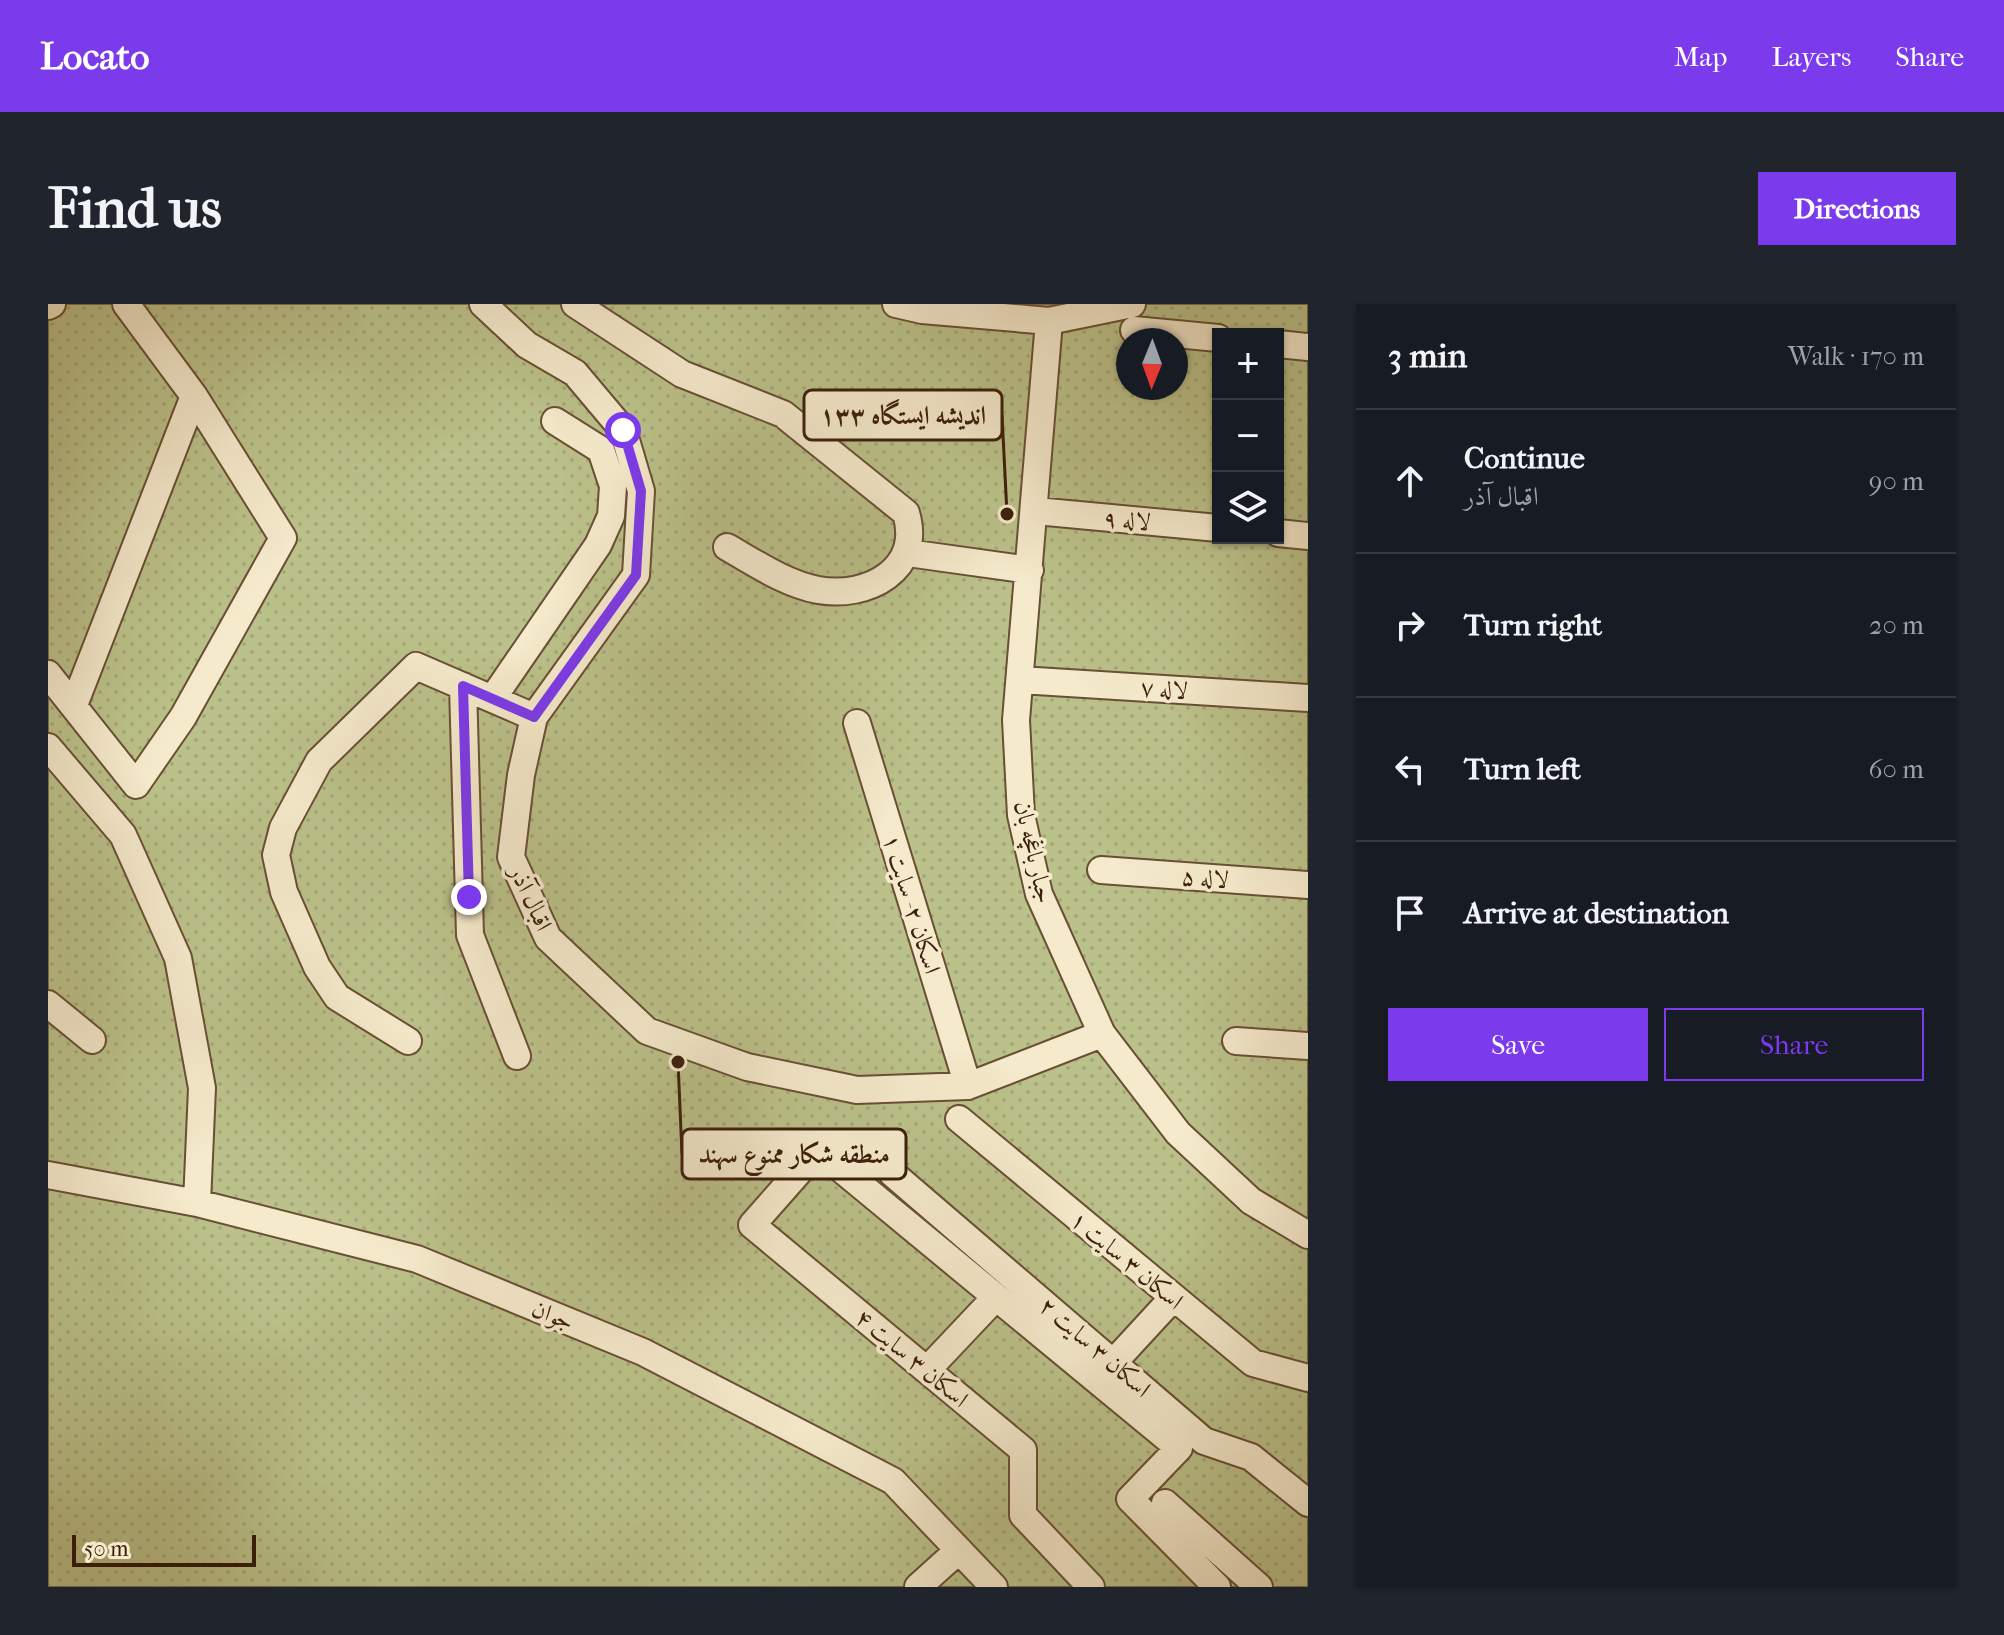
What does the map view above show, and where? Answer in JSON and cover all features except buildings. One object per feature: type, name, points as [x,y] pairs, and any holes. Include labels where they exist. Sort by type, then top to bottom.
[{"type":"street","points":[[48,674],[136,785],[183,717],[283,538],[194,396],[126,304]]},
{"type":"street","name":"اقبال آذر","points":[[483,304],[527,345],[575,373],[623,430],[641,491],[636,575],[534,717],[521,775],[511,857],[548,938],[647,1031],[747,1067],[857,1090],[968,1086],[1102,1034]]},
{"type":"street","points":[[575,304],[682,374],[783,414],[906,513],[911,530],[908,553],[894,572],[863,588],[819,590],[774,574],[727,547]]},
{"type":"street","points":[[896,304],[922,310],[1049,321],[1133,317],[1212,337]]},
{"type":"street","name":"جبار باغچه بان","points":[[1049,321],[1036,511],[1016,720],[1021,815],[1039,894],[1102,1034],[1178,1133],[1251,1201],[1308,1235]]},
{"type":"street","points":[[1284,345],[1308,347]]},
{"type":"street","points":[[74,705],[194,396]]},
{"type":"street","points":[[493,698],[598,545],[611,516],[613,486],[601,450],[555,421]]},
{"type":"street","name":"لاله ۹","points":[[1036,511],[1212,527]]},
{"type":"street","points":[[1284,534],[1308,536]]},
{"type":"street","points":[[908,553],[1030,570]]},
{"type":"street","points":[[408,1041],[337,997],[317,967],[284,892],[276,855],[283,828],[319,761],[416,666],[534,717]]},
{"type":"street","name":"لاله ۷","points":[[1020,680],[1308,698]]},
{"type":"street","points":[[463,686],[470,935],[517,1056]]},
{"type":"street","name":"اسکان ۲- سایت ۱","points":[[857,723],[968,1086]]},
{"type":"street","points":[[48,747],[123,835],[178,958],[202,1088],[197,1203]]},
{"type":"street","name":"لاله ۵","points":[[1101,870],[1308,885]]},
{"type":"street","points":[[48,1004],[92,1040]]},
{"type":"street","points":[[1236,1041],[1308,1046]]},
{"type":"street","name":"اسکان ۳ سایت ۱","points":[[959,1119],[1172,1299],[1253,1363],[1308,1378]]},
{"type":"street","name":"اسکان ۳ سایت ۴","points":[[996,1297],[818,1150],[752,1225],[1023,1450],[1023,1515],[1091,1587]]},
{"type":"street","name":"اسکان ۳ سایت ۲","points":[[893,1174],[1204,1441],[1251,1457],[1308,1503]]},
{"type":"street","name":"جوان","points":[[48,1175],[197,1203],[417,1259],[643,1352],[893,1481],[994,1587]]},
{"type":"street","points":[[927,1370],[996,1297],[1179,1448],[1130,1499],[1217,1587]]},
{"type":"street","points":[[1113,1363],[1172,1299]]},
{"type":"street","points":[[1165,1503],[1259,1587]]},
{"type":"street","points":[[920,1586],[959,1550]]},
{"type":"green space","points":[[48,304],[1308,304],[1308,1587],[48,1587]]},
{"type":"place","name":"اندیشه ایستگاه ۱۳۳","points":[[1007,514]]},
{"type":"place","name":"منطقه شکار ممنوع سهند","points":[[678,1062]]},
{"type":"route","points":[[469,897],[463,686],[534,717],[636,575],[641,491],[623,430]]}]
